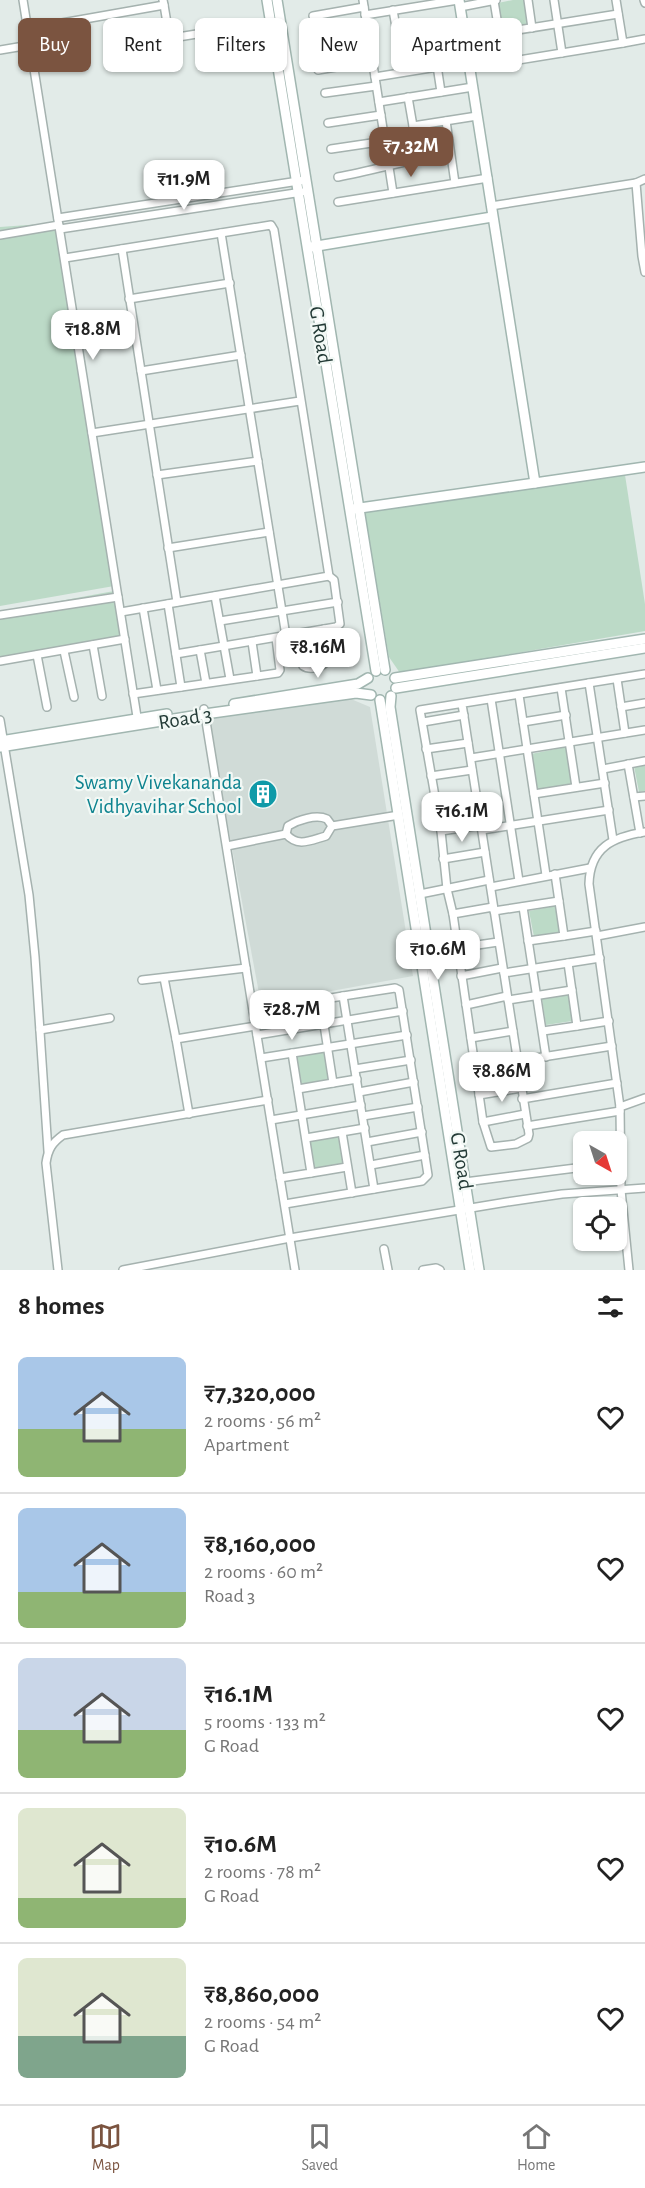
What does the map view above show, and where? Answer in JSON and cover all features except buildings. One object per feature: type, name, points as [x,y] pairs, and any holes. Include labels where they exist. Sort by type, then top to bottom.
[{"type":"street","points":[[23,0],[26,18]]},
{"type":"street","name":"G Road","points":[[267,0],[301,181]]},
{"type":"street","name":"G Road","points":[[277,0],[302,191],[381,670]]},
{"type":"street","points":[[313,16],[364,7],[393,10],[427,2],[496,0],[498,18]]},
{"type":"street","points":[[528,0],[532,28]]},
{"type":"street","points":[[554,0],[562,52]]},
{"type":"street","points":[[616,0],[623,43]]},
{"type":"street","points":[[83,18],[164,2],[169,34],[172,38],[195,34]]},
{"type":"street","points":[[459,2],[461,18]]},
{"type":"street","points":[[393,10],[394,18]]},
{"type":"street","points":[[522,30],[618,14]]},
{"type":"street","points":[[522,59],[645,39]]},
{"type":"street","points":[[0,50],[18,47]]},
{"type":"street","points":[[34,72],[138,722]]},
{"type":"street","points":[[374,72],[393,193]]},
{"type":"street","points":[[375,77],[403,72]]},
{"type":"street","points":[[438,72],[441,92]]},
{"type":"street","points":[[471,72],[535,483]]},
{"type":"street","points":[[325,93],[376,86]]},
{"type":"street","points":[[379,102],[473,87]]},
{"type":"street","points":[[408,97],[418,158]]},
{"type":"street","points":[[328,123],[381,115]]},
{"type":"street","points":[[413,126],[477,116]]},
{"type":"street","points":[[446,121],[455,183]]},
{"type":"street","points":[[331,149],[385,141]]},
{"type":"street","points":[[338,177],[388,167],[418,158],[450,153]]},
{"type":"street","points":[[338,202],[488,178]]},
{"type":"street","points":[[491,206],[636,183],[645,179]]},
{"type":"street","points":[[0,235],[301,181]]},
{"type":"street","points":[[636,183],[645,272]]},
{"type":"street","points":[[59,224],[302,191]]},
{"type":"street","points":[[311,247],[492,217]]},
{"type":"street","points":[[65,258],[272,225],[328,576]]},
{"type":"street","points":[[221,233],[286,636]]},
{"type":"street","points":[[122,249],[168,548],[176,654],[182,687]]},
{"type":"street","points":[[129,299],[230,283]]},
{"type":"street","points":[[141,370],[241,355]]},
{"type":"street","points":[[92,433],[300,401]]},
{"type":"street","points":[[157,475],[258,461]]},
{"type":"street","points":[[354,508],[645,467]]},
{"type":"street","points":[[168,548],[269,532]]},
{"type":"street","points":[[121,612],[328,576],[333,579],[338,602],[339,626],[176,654]]},
{"type":"street","points":[[215,596],[230,680]]},
{"type":"street","points":[[0,615],[118,597]]},
{"type":"street","points":[[220,621],[338,602]]},
{"type":"street","points":[[143,608],[157,690]]},
{"type":"street","points":[[297,634],[303,666],[319,667],[328,660],[324,629]]},
{"type":"street","points":[[134,694],[280,671],[276,638]]},
{"type":"street","points":[[0,661],[125,639]]},
{"type":"street","points":[[645,639],[395,678],[381,670],[368,678],[367,687],[376,697],[393,692],[645,648]]},
{"type":"street","points":[[252,642],[257,676]]},
{"type":"street","points":[[93,645],[102,696]]},
{"type":"street","points":[[200,650],[206,683]]},
{"type":"street","points":[[64,651],[74,697]]},
{"type":"street","points":[[37,655],[47,707]]},
{"type":"street","points":[[462,704],[529,1134],[526,1140],[516,1144],[491,1147],[483,1122],[453,914],[447,889],[441,831],[420,710],[645,674]]},
{"type":"street","name":"Road 3","points":[[2,744],[358,684],[368,678]]},
{"type":"street","points":[[393,692],[395,678]]},
{"type":"street","points":[[617,679],[625,734]]},
{"type":"street","points":[[590,683],[613,840]]},
{"type":"street","points":[[561,688],[576,787]]},
{"type":"street","name":"G Road","points":[[393,692],[390,707],[465,1182],[470,1270]]},
{"type":"street","name":"Road 3","points":[[205,711],[357,693],[376,697]]},
{"type":"street","points":[[519,695],[546,875]]},
{"type":"street","name":"G Road","points":[[376,697],[399,815],[465,1210],[479,1270]]},
{"type":"street","points":[[491,699],[519,881]]},
{"type":"street","points":[[621,707],[645,703]]},
{"type":"street","points":[[205,711],[295,1270]]},
{"type":"street","points":[[523,722],[566,715]]},
{"type":"street","points":[[423,722],[464,716]]},
{"type":"street","points":[[0,720],[2,744],[29,895],[48,1151],[46,1163],[58,1270]]},
{"type":"street","points":[[471,758],[645,730]]},
{"type":"street","points":[[426,749],[468,743]]},
{"type":"street","points":[[603,769],[645,762]]},
{"type":"street","points":[[620,1131],[617,1083],[589,884],[590,868],[601,849],[623,835],[642,832],[628,764]]},
{"type":"street","points":[[431,776],[472,770]]},
{"type":"street","points":[[534,794],[605,783]]},
{"type":"street","points":[[634,797],[645,796]]},
{"type":"street","points":[[435,804],[477,798]]},
{"type":"street","points":[[441,831],[510,825],[609,810]]},
{"type":"street","points":[[286,834],[290,839],[301,843],[326,836],[332,826],[399,815]]},
{"type":"street","points":[[286,834],[288,826],[294,822],[316,817],[327,819],[332,826]]},
{"type":"street","points":[[227,846],[286,834]]},
{"type":"street","points":[[443,859],[485,852]]},
{"type":"street","points":[[420,894],[519,881],[590,868]]},
{"type":"street","points":[[555,874],[564,936]]},
{"type":"street","points":[[453,914],[559,901]]},
{"type":"street","points":[[523,907],[546,1057]]},
{"type":"street","points":[[528,941],[645,927]]},
{"type":"street","points":[[457,948],[498,942]]},
{"type":"street","points":[[461,976],[600,958]]},
{"type":"street","points":[[568,963],[577,1026]]},
{"type":"street","points":[[142,980],[246,968]]},
{"type":"street","points":[[164,978],[189,1114]]},
{"type":"street","points":[[253,1011],[397,988],[403,1011],[428,1175],[426,1180],[285,1204]]},
{"type":"street","points":[[466,1005],[572,990]]},
{"type":"street","points":[[343,996],[374,1189]]},
{"type":"street","points":[[257,1035],[403,1011]]},
{"type":"street","points":[[40,1030],[110,1018]]},
{"type":"street","points":[[543,1031],[609,1021]]},
{"type":"street","points":[[324,1025],[333,1083]]},
{"type":"street","points":[[176,1039],[256,1026]]},
{"type":"street","points":[[471,1038],[513,1031]]},
{"type":"street","points":[[261,1059],[406,1035]]},
{"type":"street","points":[[476,1066],[612,1046]]},
{"type":"street","points":[[292,1053],[311,1173]]},
{"type":"street","points":[[355,1069],[411,1060]]},
{"type":"street","points":[[298,1089],[357,1079]]},
{"type":"street","points":[[359,1092],[414,1082]]},
{"type":"street","points":[[522,1099],[617,1083]]},
{"type":"street","points":[[479,1095],[521,1088]]},
{"type":"street","points":[[527,1126],[620,1109],[645,1098]]},
{"type":"street","points":[[48,1151],[53,1143],[63,1135],[268,1100]]},
{"type":"street","points":[[271,1120],[361,1105]]},
{"type":"street","points":[[363,1116],[418,1107]]},
{"type":"street","points":[[483,1122],[525,1114]]},
{"type":"street","points":[[306,1138],[365,1128]]},
{"type":"street","points":[[342,1132],[351,1193]]},
{"type":"street","points":[[367,1142],[422,1132]]},
{"type":"street","points":[[371,1165],[425,1155]]},
{"type":"street","points":[[280,1178],[347,1167]]},
{"type":"street","points":[[465,1182],[573,1168]]},
{"type":"street","points":[[621,1185],[629,1270]]},
{"type":"street","points":[[123,1270],[290,1238],[562,1194],[645,1188]]},
{"type":"street","points":[[384,1249],[388,1270]]},
{"type":"street","points":[[423,1270],[436,1268],[440,1270]]},
{"type":"shaded area","points":[[351,699],[370,707],[413,976],[261,1004],[208,719]]},
{"type":"green space","points":[[524,0],[529,24],[522,25],[522,18],[501,18],[498,3]]},
{"type":"green space","points":[[443,123],[448,150],[421,154],[417,128]]},
{"type":"green space","points":[[55,223],[114,586],[0,606],[0,227]]},
{"type":"green space","points":[[625,475],[645,604],[645,631],[400,673],[389,657],[364,509]]},
{"type":"green space","points":[[114,591],[122,637],[0,659],[0,612]]},
{"type":"green space","points":[[566,747],[573,783],[538,790],[531,754]]},
{"type":"green space","points":[[645,764],[645,791],[639,792],[634,766]]},
{"type":"green space","points":[[555,906],[560,932],[534,937],[529,911]]},
{"type":"green space","points":[[568,994],[572,1021],[546,1025],[542,999]]},
{"type":"green space","points":[[324,1050],[329,1081],[300,1086],[295,1055]]},
{"type":"green space","points":[[338,1135],[343,1166],[314,1171],[308,1140]]},
{"type":"place","name":"Swamy Vivekananda Vidhyavihar School","points":[[263,794]]}]
